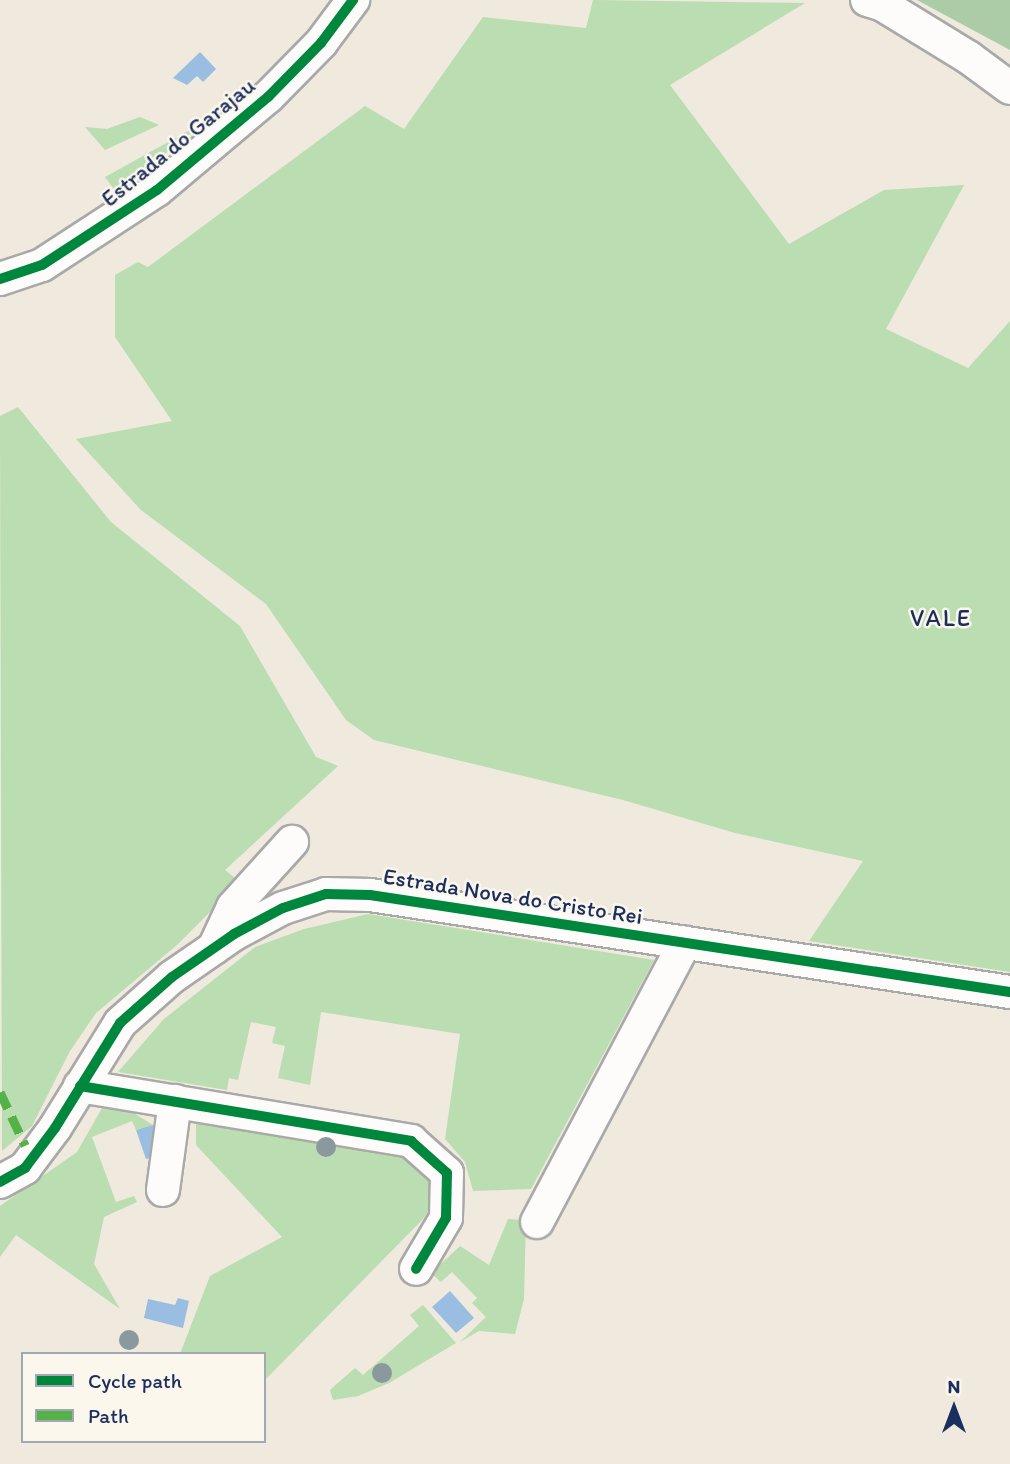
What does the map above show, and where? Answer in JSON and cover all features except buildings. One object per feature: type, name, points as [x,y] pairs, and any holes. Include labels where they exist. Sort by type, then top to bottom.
[{"type":"street","name":"Estrada do Garajau","points":[[0,279],[42,265],[157,190],[268,97],[321,43],[353,0]]},
{"type":"street","points":[[867,0],[883,5],[947,44],[1010,88]]},
{"type":"street","points":[[214,948],[233,906],[292,842]]},
{"type":"street","name":"Estrada Nova do Cristo Rei","points":[[12,1175],[80,1086],[120,1023],[172,977],[214,948],[283,908],[326,894],[370,895],[1010,992]]},
{"type":"street","points":[[537,1222],[685,943]]},
{"type":"street","points":[[80,1086],[411,1141],[447,1173],[446,1218],[416,1269]]},
{"type":"street","points":[[163,1190],[175,1101]]},
{"type":"green space","points":[[593,0],[805,3],[670,85],[789,244],[884,190],[964,185],[886,329],[968,368],[1010,321],[1010,972],[809,941],[863,861],[735,833],[623,800],[374,740],[346,720],[266,604],[141,510],[76,439],[172,421],[115,337],[115,275],[138,262],[148,267],[365,106],[404,129],[483,17],[586,28]]},
{"type":"green space","points":[[917,0],[1010,0],[1010,50]]},
{"type":"green space","points":[[140,117],[159,125],[105,150],[85,127],[107,129]]},
{"type":"green space","points":[[210,119],[116,192],[105,177]]},
{"type":"green space","points":[[18,407],[111,522],[240,626],[316,757],[338,766],[225,870],[240,882],[177,945],[96,1013],[70,1051],[32,1126],[2,1151],[0,416]]},
{"type":"green space","points":[[368,914],[654,960],[531,1189],[473,1191],[465,1162],[445,1139],[460,1034],[321,1012],[310,1085],[278,1078],[285,1046],[272,1043],[276,1027],[251,1022],[238,1080],[229,1078],[227,1090],[118,1072],[164,1019],[255,947],[304,929]]},
{"type":"green space","points":[[102,1108],[132,1112],[153,1125],[136,1130],[132,1121],[92,1137],[116,1202],[134,1196],[137,1202],[104,1217],[94,1264],[120,1309],[16,1235],[0,1257],[0,1206],[77,1152]]},
{"type":"green space","points":[[196,1122],[400,1143],[425,1169],[431,1189],[432,1205],[423,1219],[266,1379],[266,1352],[181,1352],[210,1276],[282,1237],[196,1145]]},
{"type":"green space","points":[[508,1219],[526,1220],[524,1299],[515,1334],[479,1331],[460,1342],[486,1317],[472,1303],[477,1298],[452,1272],[441,1282],[431,1273],[460,1246],[489,1265]]},
{"type":"green space","points":[[423,1305],[456,1343],[389,1383],[358,1396],[333,1400],[330,1390],[355,1368],[363,1375],[419,1326],[410,1315]]},
{"type":"water","points":[[200,52],[216,69],[203,82],[197,76],[187,85],[173,78]]},
{"type":"water","points":[[153,1125],[154,1157],[146,1159],[136,1130]]},
{"type":"water","points":[[450,1291],[474,1318],[456,1333],[432,1307]]},
{"type":"water","points":[[178,1298],[189,1301],[183,1328],[144,1318],[148,1299],[175,1305]]},
{"type":"marked path","points":[[0,1092],[25,1145]]},
{"type":"cycle path","points":[[0,279],[42,265],[157,190],[268,97],[321,43],[353,0]]},
{"type":"cycle path","points":[[0,1182],[25,1168],[55,1128],[120,1023],[172,977],[234,934],[283,908],[326,894],[370,895],[1010,992]]},
{"type":"cycle path","points":[[80,1086],[411,1141],[447,1173],[446,1218],[416,1269]]},
{"type":"district","name":"VALE","points":[[941,618]]}]
